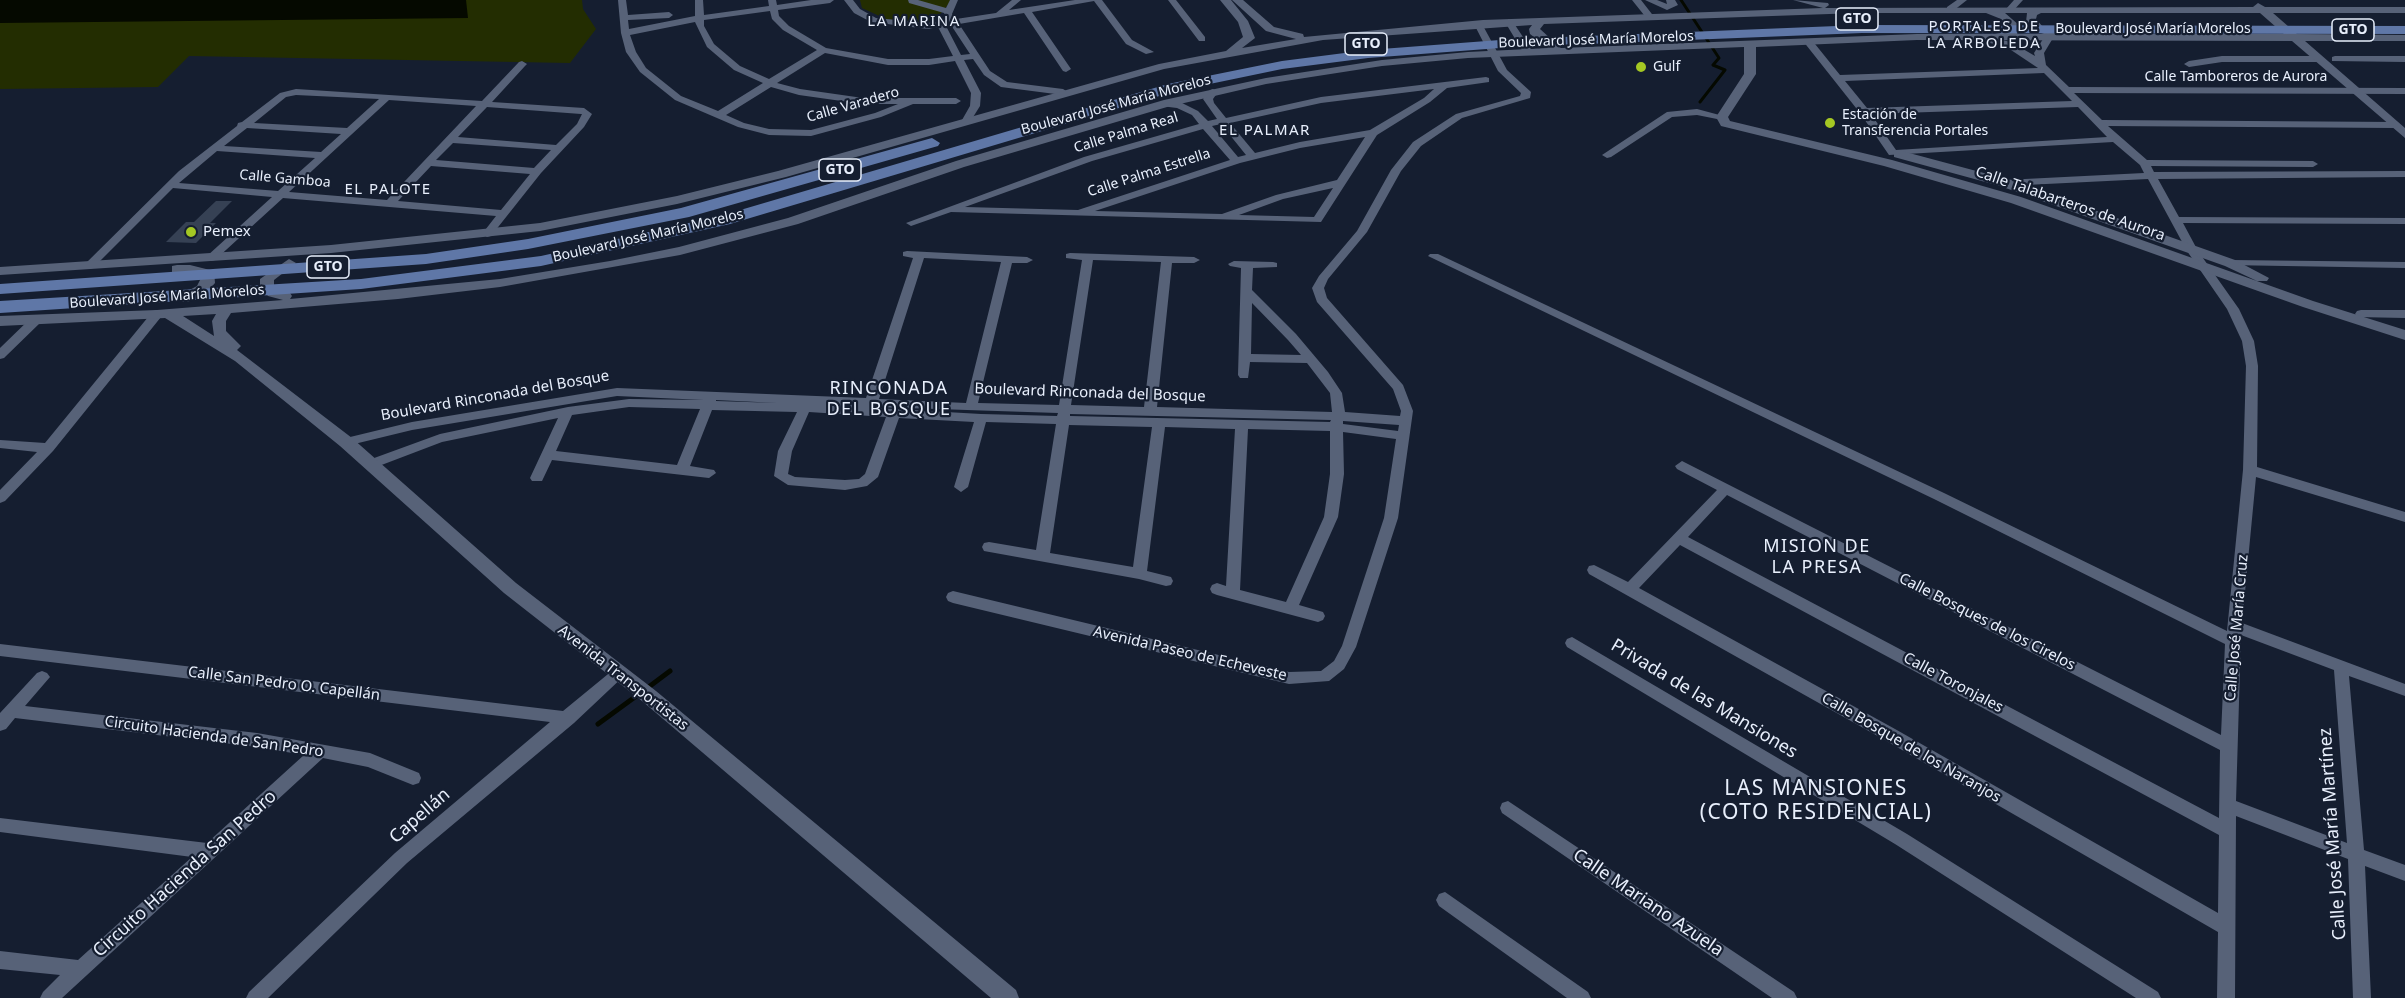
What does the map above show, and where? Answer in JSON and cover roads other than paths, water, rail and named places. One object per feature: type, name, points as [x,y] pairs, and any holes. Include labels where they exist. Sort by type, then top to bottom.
[{"type":"main road","name":"Boulevard José María Morelos","points":[[0,307],[350,285],[541,261],[724,220],[835,188],[1031,121],[1187,72],[1276,55],[1455,36],[1707,20],[1878,18],[2008,13],[2029,17],[2284,21],[2405,30]]},
{"type":"main road","name":"Boulevard José María Morelos","points":[[0,289],[426,259],[528,244],[653,220],[948,139],[1173,87],[1329,58],[1502,43],[1726,41],[1862,29],[2016,29],[2044,33],[2284,21],[2405,18]]},
{"type":"main road","points":[[960,164],[1031,121]]},
{"type":"main road","points":[[844,156],[948,139]]},
{"type":"main road","points":[[835,188],[930,174]]},
{"type":"main road","points":[[398,295],[612,245]]},
{"type":"street","name":"Calle Varadero","points":[[622,0],[625,33],[631,51],[643,70],[678,98],[717,116],[769,132],[801,134],[837,127],[909,103]]},
{"type":"street","points":[[699,0],[700,26],[710,45],[723,58],[772,84],[827,96],[909,103],[956,101]]},
{"type":"street","points":[[625,33],[657,21],[775,2],[830,0]]},
{"type":"street","points":[[848,0],[857,12],[874,20],[901,25],[942,26],[1091,0]]},
{"type":"street","points":[[948,11],[954,0]]},
{"type":"street","points":[[998,15],[1017,0]]},
{"type":"street","points":[[1033,0],[1052,6]]},
{"type":"street","points":[[1098,0],[1129,42],[1149,52]]},
{"type":"street","points":[[1172,0],[1202,39]]},
{"type":"street","points":[[1226,0],[1243,21],[1249,38],[1230,53]]},
{"type":"street","points":[[1237,0],[1274,32],[1323,37],[1509,22],[1656,18],[1707,20],[1858,10],[1950,9],[1965,4],[1988,11],[2008,13],[2049,9],[2284,21],[2405,38]]},
{"type":"street","points":[[1636,0],[1656,18]]},
{"type":"street","points":[[1649,0],[1667,7],[1674,5],[1670,0]]},
{"type":"street","points":[[1700,0],[1707,20]]},
{"type":"street","points":[[1798,0],[1858,10]]},
{"type":"street","points":[[2008,13],[2019,0]]},
{"type":"street","points":[[2029,0],[2049,9]]},
{"type":"street","points":[[2250,0],[2284,21],[2335,59],[2372,91],[2400,122],[2405,134]]},
{"type":"street","points":[[912,1],[948,11],[974,56],[987,73],[990,89]]},
{"type":"street","points":[[775,2],[775,17],[786,28],[823,50],[888,62],[929,62],[974,56]]},
{"type":"street","points":[[1838,78],[2045,67],[2039,53],[2044,33],[2029,17],[2032,13],[2049,9]]},
{"type":"street","points":[[1026,10],[1066,69]]},
{"type":"street","points":[[2284,21],[2405,10]]},
{"type":"street","points":[[1991,38],[2012,33],[2016,29],[2008,13]]},
{"type":"street","points":[[623,18],[657,21]]},
{"type":"street","points":[[1542,21],[1534,29],[1535,34],[1559,51]]},
{"type":"street","points":[[2284,21],[2318,59],[2356,91],[2400,122]]},
{"type":"street","name":"Boulevard José María Morelos","points":[[0,321],[162,314],[398,295],[549,276],[680,251],[793,221],[960,164],[1164,104],[1266,81],[1403,60],[1494,53],[1679,48],[1726,41],[1750,45],[1808,41],[1991,38],[2044,33],[2071,37],[2284,21]]},
{"type":"street","points":[[1509,22],[1528,52]]},
{"type":"street","points":[[1478,24],[1494,53]]},
{"type":"street","points":[[942,26],[959,59],[990,89],[1063,92]]},
{"type":"street","points":[[1398,30],[1412,34],[1463,32],[1473,39],[1471,48],[1467,50],[1421,53],[1403,60]]},
{"type":"street","name":"Boulevard José María Morelos","points":[[0,271],[373,246],[487,234],[677,200],[844,156],[1063,92],[1163,66],[1323,37]]},
{"type":"street","name":"Calle José María Cruz","points":[[1964,38],[1986,39],[2008,44],[2045,67],[2115,139],[2144,163],[2178,220],[2193,251],[2208,269],[2244,331],[2252,354],[2250,470],[2234,634],[2228,746],[2225,830],[2226,998]]},
{"type":"street","points":[[1808,41],[1864,111],[1891,158],[2115,139]]},
{"type":"street","points":[[1607,155],[1670,114],[1696,112],[1724,114],[1750,74],[1750,45]]},
{"type":"street","points":[[717,116],[772,84],[823,50]]},
{"type":"street","name":"Avenida Paseo de Echeveste","points":[[953,597],[1269,675],[1303,680],[1324,677],[1339,665],[1349,647],[1379,561],[1391,518],[1406,421],[1406,403],[1399,387],[1321,299],[1318,288],[1323,278],[1362,231],[1402,161],[1417,144],[1459,116],[1525,98],[1524,90],[1506,74],[1494,53]]},
{"type":"street","points":[[2189,64],[2222,59],[2318,59]]},
{"type":"street","points":[[2335,59],[2405,59]]},
{"type":"street","points":[[390,203],[453,140],[522,64]]},
{"type":"street","name":"Calle Palma Real","points":[[911,222],[1088,159],[1205,125],[1321,100],[1486,80]]},
{"type":"street","points":[[947,210],[1317,220],[1372,133],[1427,100],[1444,85]]},
{"type":"street","points":[[967,120],[975,106],[990,89]]},
{"type":"street","name":"Calle Tamboreros de Aurora","points":[[2067,90],[2405,91]]},
{"type":"street","points":[[89,266],[171,185],[213,148],[277,97],[296,92],[584,111],[586,118],[537,171],[487,234]]},
{"type":"street","points":[[1213,92],[1209,101],[1253,157]]},
{"type":"street","points":[[211,258],[387,97]]},
{"type":"street","points":[[1164,104],[1188,109],[1236,161]]},
{"type":"street","points":[[1864,111],[2081,104]]},
{"type":"street","name":"Calle Talabarteros de Aurora","points":[[1724,114],[1725,123],[1731,125],[2005,183],[2230,263],[2295,292],[2405,327]]},
{"type":"street","points":[[2100,123],[2400,122]]},
{"type":"street","points":[[241,125],[348,131]]},
{"type":"street","name":"Calle Palma Estrella","points":[[1075,213],[1236,161],[1308,144],[1372,133]]},
{"type":"street","points":[[453,140],[558,148]]},
{"type":"street","points":[[213,148],[321,155]]},
{"type":"street","name":"Calle Talabarteros de Aurora","points":[[1891,158],[2405,335]]},
{"type":"street","points":[[430,163],[537,171]]},
{"type":"street","points":[[2144,163],[2405,165]]},
{"type":"street","points":[[2244,163],[2254,173]]},
{"type":"street","points":[[2005,183],[2152,175],[2405,174]]},
{"type":"street","points":[[1219,217],[1280,197],[1339,183]]},
{"type":"street","name":"Calle Gamboa","points":[[171,185],[503,213]]},
{"type":"street","points":[[2178,220],[2405,221]]},
{"type":"street","points":[[354,298],[340,292],[286,296],[273,292],[267,287],[267,279],[290,263],[355,256],[373,246]]},
{"type":"street","points":[[870,406],[913,255],[1027,260]]},
{"type":"street","points":[[1070,256],[1194,260]]},
{"type":"street","points":[[1434,256],[2234,634],[2341,667],[2405,690]]},
{"type":"street","points":[[1042,556],[1088,257]]},
{"type":"street","points":[[971,406],[1007,260]]},
{"type":"street","points":[[1139,574],[1167,260]]},
{"type":"street","points":[[82,318],[114,307],[165,304],[185,299],[208,283],[209,274],[203,270],[144,270],[136,263]]},
{"type":"street","points":[[2230,263],[2405,265]]},
{"type":"street","points":[[1234,264],[1273,265]]},
{"type":"street","points":[[1244,375],[1247,265]]},
{"type":"street","points":[[1247,291],[1292,337],[1336,393],[1337,474],[1331,517],[1290,609]]},
{"type":"street","name":"Avenida Transportistas","points":[[226,308],[219,321],[219,332],[231,342],[240,358]]},
{"type":"street","points":[[0,498],[48,448],[162,314]]},
{"type":"street","name":"Avenida Transportistas","points":[[162,314],[240,358],[346,442],[510,588],[649,696],[1008,998]]},
{"type":"street","points":[[2361,314],[2405,314]]},
{"type":"street","points":[[0,355],[37,319]]},
{"type":"street","points":[[1244,358],[1308,359]]},
{"type":"street","name":"Boulevard Rinconada del Bosque","points":[[346,442],[412,426],[617,392],[805,408],[971,406],[1064,414],[1337,422],[1404,436]]},
{"type":"street","points":[[682,470],[710,400]]},
{"type":"street","name":"Boulevard Rinconada del Bosque","points":[[371,464],[418,445],[466,432],[568,411],[629,402],[710,400],[870,406],[894,413],[981,418],[1064,414]]},
{"type":"street","points":[[805,408],[785,451],[781,476],[793,482],[845,485],[862,483],[871,477],[894,413]]},
{"type":"street","points":[[537,478],[568,411]]},
{"type":"street","name":"Boulevard Rinconada del Bosque","points":[[1154,417],[1242,425],[1406,421]]},
{"type":"street","points":[[961,488],[981,418]]},
{"type":"street","points":[[1233,593],[1242,425]]},
{"type":"street","points":[[412,426],[418,445]]},
{"type":"street","points":[[0,444],[48,448]]},
{"type":"street","points":[[547,455],[709,473]]},
{"type":"street","name":"Calle Bosques de los Cirelos","points":[[1682,466],[2228,746]]},
{"type":"street","points":[[2250,470],[2405,517]]},
{"type":"street","points":[[1630,590],[1725,489]]},
{"type":"street","name":"Calle Toronjales","points":[[1680,539],[2225,830]]},
{"type":"street","points":[[989,547],[1166,581]]},
{"type":"street","name":"Calle Bosque de los Naranjos","points":[[1594,570],[1890,734],[2227,928]]},
{"type":"street","points":[[1217,588],[1317,616]]},
{"type":"street","name":"Privada de las Mansiones","points":[[1572,643],[1901,839],[2152,998]]},
{"type":"street","name":"Calle San Pedro O. Capellán","points":[[0,650],[568,718]]},
{"type":"street","name":"Calle José María Martínez","points":[[2341,667],[2355,855],[2362,998]]},
{"type":"street","points":[[0,724],[42,677]]},
{"type":"street","name":"Capellán","points":[[255,998],[401,858],[568,718],[623,677]]},
{"type":"street","name":"Circuito Hacienda de San Pedro","points":[[12,711],[257,740],[370,759],[413,778]]},
{"type":"street","name":"Circuito Hacienda San Pedro","points":[[50,998],[208,851],[320,751]]},
{"type":"street","points":[[2226,805],[2405,873]]},
{"type":"street","name":"Calle Mariano Azuela","points":[[1508,808],[1788,998]]},
{"type":"street","points":[[0,825],[208,851]]},
{"type":"street","points":[[1445,900],[1581,998]]},
{"type":"street","points":[[0,960],[80,969]]},
{"type":"waterway","points":[[1681,0],[1719,58],[1713,65],[1725,70],[1700,102]]},
{"type":"waterway","points":[[646,689],[670,671]]},
{"type":"waterway","points":[[598,724],[639,694]]},
{"type":"place","name":"Gulf","points":[[1641,67]]},
{"type":"place","name":"Estación de Transferencia Portales","points":[[1830,123]]},
{"type":"place","name":"Pemex","points":[[191,232]]},
{"type":"district","name":"LA MARINA","points":[[914,22]]},
{"type":"district","name":"PORTALES DE LA ARBOLEDA","points":[[1984,36]]},
{"type":"district","name":"EL PALMAR","points":[[1265,131]]},
{"type":"district","name":"EL PALOTE","points":[[388,190]]},
{"type":"district","name":"RINCONADA DEL BOSQUE","points":[[889,399]]},
{"type":"district","name":"MISION DE LA PRESA","points":[[1817,557]]},
{"type":"district","name":"LAS MANSIONES (COTO RESIDENCIAL)","points":[[1816,801]]}]
